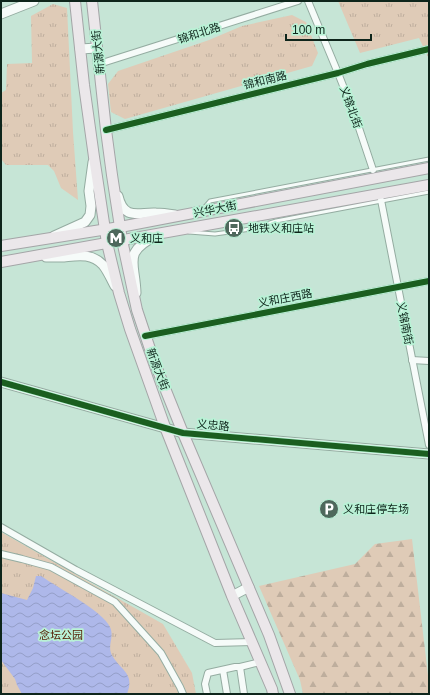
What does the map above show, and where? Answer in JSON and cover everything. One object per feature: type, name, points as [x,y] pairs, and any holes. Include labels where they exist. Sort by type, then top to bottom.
[{"type":"main road","points":[[75,1],[94,157],[107,243],[119,293],[165,428],[232,596],[272,688],[273,694]]},
{"type":"main road","name":"新源大街","points":[[92,1],[112,175],[122,240],[137,310],[154,361],[269,635],[290,694]]},
{"type":"main road","name":"兴华大街","points":[[1,246],[120,227],[429,168]]},
{"type":"main road","name":"兴华大街","points":[[1,262],[429,185]]},
{"type":"street","points":[[1,14],[34,1]]},
{"type":"street","name":"锦和北路","points":[[99,64],[298,1]]},
{"type":"street","name":"义锦北街","points":[[308,1],[355,116],[373,170]]},
{"type":"street","points":[[80,49],[97,48]]},
{"type":"street","name":"锦和南路","points":[[106,130],[429,49]]},
{"type":"street","points":[[51,238],[85,222],[90,215],[91,206],[89,191],[94,157]]},
{"type":"street","points":[[112,175],[120,205],[127,211],[134,214],[156,212],[181,215]]},
{"type":"street","name":"义锦南街","points":[[382,200],[429,445]]},
{"type":"street","points":[[137,310],[136,278],[133,265],[133,258],[136,250],[144,242],[167,232]]},
{"type":"street","points":[[34,256],[61,257],[85,255],[94,258],[102,264],[119,293]]},
{"type":"street","name":"义和庄西路","points":[[145,336],[429,281]]},
{"type":"street","points":[[412,360],[429,361]]},
{"type":"street","name":"义忠路","points":[[1,382],[183,433],[429,454]]},
{"type":"street","points":[[1,527],[76,570],[215,643],[252,642]]},
{"type":"street","points":[[1,554],[51,566],[115,602],[161,653],[183,694]]},
{"type":"street","points":[[232,596],[249,587]]},
{"type":"street","points":[[207,694],[205,684],[208,673],[235,666],[240,667],[260,662]]},
{"type":"street","points":[[240,667],[244,694]]},
{"type":"street","points":[[223,670],[227,694]]},
{"type":"lane","points":[[200,211],[210,200],[429,159]]},
{"type":"lane","points":[[167,232],[215,234],[251,228],[276,221],[382,200],[429,192]]},
{"type":"green space","points":[[338,1],[429,1],[429,59],[419,38],[360,53]]},
{"type":"green space","points":[[53,4],[67,8],[78,200],[61,188],[54,171],[48,165],[6,165],[1,159],[1,93],[6,90],[7,64],[32,63],[31,16]]},
{"type":"green space","points":[[292,15],[306,22],[318,53],[312,66],[125,119],[111,112],[108,84],[118,71],[209,40],[242,26]]},
{"type":"green space","name":"念坛公园","points":[[1,532],[163,624],[192,673],[196,694],[1,694]]},
{"type":"green space","points":[[412,539],[429,694],[303,694],[300,680],[259,586],[355,564],[375,544]]},
{"type":"water","points":[[36,576],[41,576],[90,607],[106,621],[110,627],[112,635],[110,646],[111,653],[128,677],[129,687],[127,694],[22,694],[15,679],[1,660],[1,593],[27,600],[33,588]]},
{"type":"cycle path","points":[[106,130],[429,49]]},
{"type":"cycle path","points":[[145,336],[429,281]]},
{"type":"cycle path","points":[[1,382],[183,433],[429,454]]},
{"type":"place","name":"地铁义和庄站","points":[[234,228]]},
{"type":"place","name":"义和庄","points":[[116,238]]},
{"type":"place","name":"义和庄停车场","points":[[329,509]]}]
